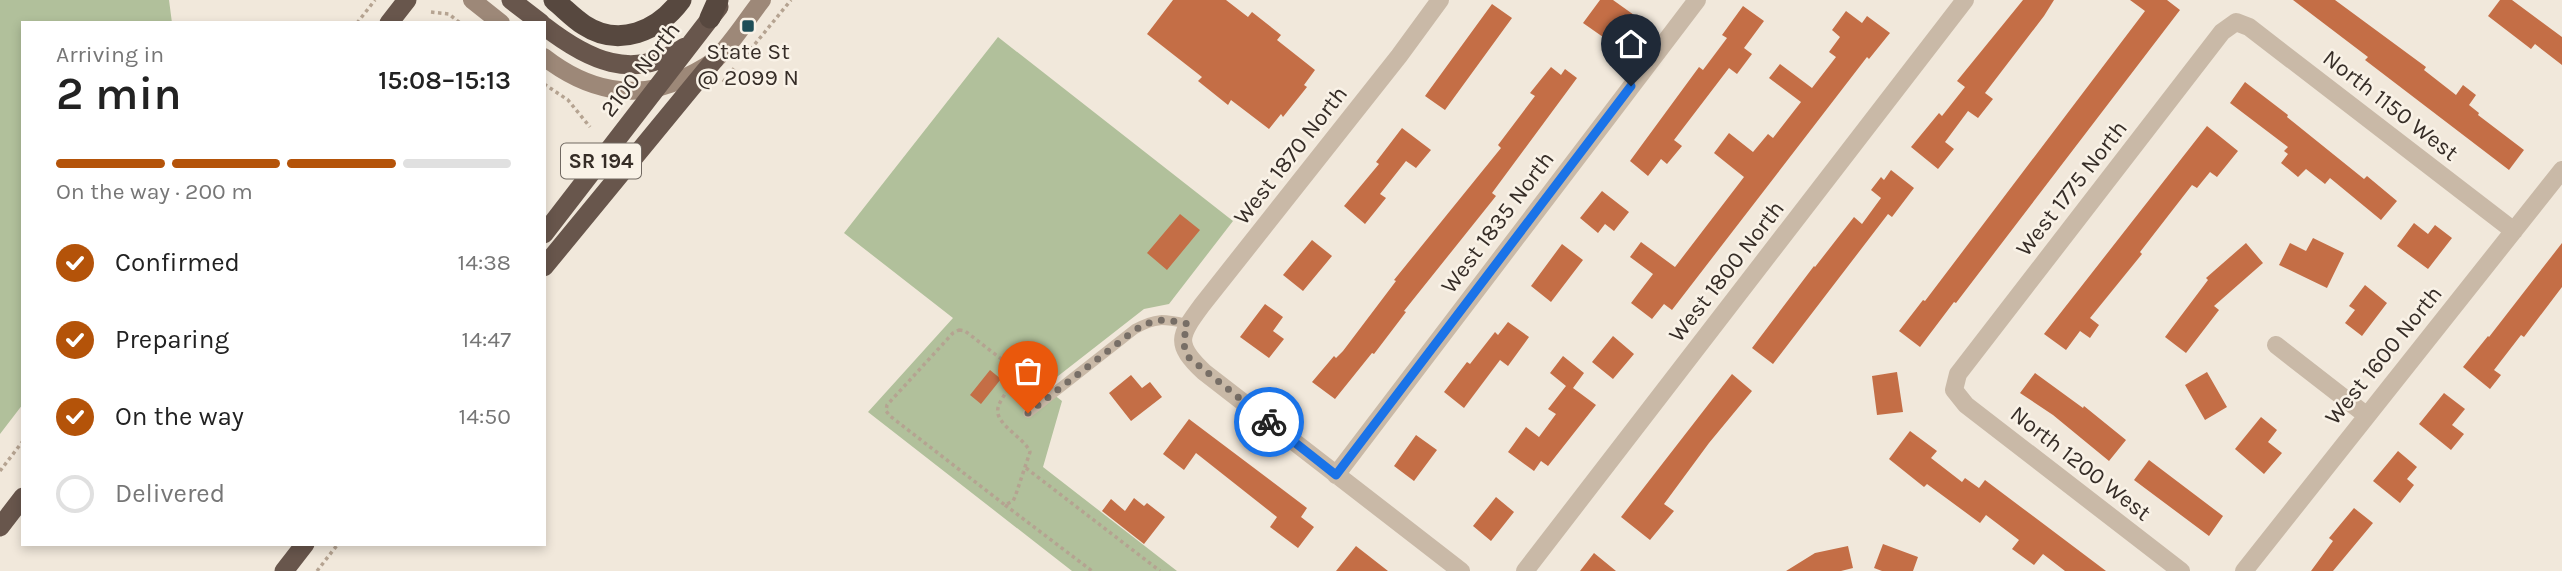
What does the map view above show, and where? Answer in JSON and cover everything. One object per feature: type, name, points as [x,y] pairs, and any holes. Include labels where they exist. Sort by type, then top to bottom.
[{"type":"highway","points":[[391,21],[407,0]]},
{"type":"highway","points":[[512,0],[538,21]]},
{"type":"highway","points":[[554,0],[583,25],[604,34],[616,35],[652,28],[663,21],[681,0]]},
{"type":"highway","name":"2100 North","points":[[546,231],[694,40],[714,9],[724,0]]},
{"type":"highway","points":[[546,27],[581,52],[622,64],[660,59],[694,40]]},
{"type":"highway","points":[[546,265],[715,60]]},
{"type":"highway","points":[[0,527],[21,500]]},
{"type":"highway","points":[[284,571],[303,546]]},
{"type":"main road","points":[[472,0],[498,21]]},
{"type":"main road","points":[[546,58],[573,78],[602,88],[632,91],[657,88],[678,81],[715,60],[762,0]]},
{"type":"street","name":"West 1870 North","points":[[1185,333],[1440,0]]},
{"type":"street","name":"West 1835 North","points":[[1336,475],[1697,0]]},
{"type":"street","name":"West 1800 North","points":[[1525,571],[1965,0]]},
{"type":"street","name":"North 1150 West","points":[[2236,22],[2249,27],[2514,231]]},
{"type":"street","name":"West 1775 North","points":[[1954,390],[1958,374],[2222,32],[2236,22]]},
{"type":"street","name":"West 1600 North","points":[[2244,571],[2562,170]]},
{"type":"street","points":[[1185,333],[1187,356],[1204,372],[1461,571]]},
{"type":"street","points":[[2276,345],[2366,415]]},
{"type":"street","name":"North 1200 West","points":[[1954,390],[1966,405],[2181,571]]},
{"type":"lane","points":[[1028,413],[1152,320],[1164,319],[1185,333]]},
{"type":"path","points":[[359,21],[375,0]]},
{"type":"path","points":[[431,12],[449,14],[458,21]]},
{"type":"path","points":[[546,84],[568,100],[590,127]]},
{"type":"path","points":[[1005,505],[1016,497],[1030,452],[1027,445],[998,415],[998,409],[1017,374],[965,331],[959,330],[953,333],[887,405],[886,411],[890,416],[1005,505],[1091,571]]},
{"type":"path","points":[[0,471],[21,445]]},
{"type":"path","points":[[1026,468],[1160,571]]},
{"type":"path","points":[[317,571],[336,546]]},
{"type":"green space","points":[[0,0],[169,0],[172,21],[21,21],[21,407],[0,434]]},
{"type":"green space","points":[[998,37],[1233,221],[1169,304],[1144,309],[1044,387],[1062,401],[1043,467],[1177,571],[1072,571],[868,412],[953,318],[844,233]]},
{"type":"building","points":[[1173,0],[1226,0],[1248,17],[1252,12],[1281,35],[1277,40],[1315,70],[1304,85],[1307,87],[1283,117],[1281,114],[1269,129],[1231,100],[1228,105],[1198,81],[1202,77],[1147,34]]},
{"type":"building","points":[[1600,0],[1613,0],[1634,15],[1622,32],[1612,24],[1603,37],[1583,23]]},
{"type":"building","points":[[2023,0],[2054,0],[1985,93],[1993,99],[1978,118],[1968,111],[1945,142],[1954,149],[1938,169],[1911,147],[1939,113],[1942,116],[1965,87],[1957,81]]},
{"type":"building","points":[[2130,0],[2167,0],[2180,10],[1920,347],[1899,331],[1923,300],[1925,301],[2145,11]]},
{"type":"building","points":[[2293,0],[2335,0],[2426,67],[2424,70],[2456,95],[2463,85],[2476,95],[2469,105],[2524,150],[2509,170],[2365,60],[2368,57]]},
{"type":"building","points":[[2500,0],[2512,0],[2562,37],[2562,65],[2535,44],[2531,49],[2488,16]]},
{"type":"building","points":[[1492,4],[1512,18],[1445,110],[1425,96]]},
{"type":"building","points":[[1743,6],[1764,21],[1744,48],[1752,54],[1737,74],[1729,68],[1674,140],[1682,146],[1667,164],[1661,159],[1648,176],[1630,161],[1699,67],[1703,70],[1727,38],[1722,35]]},
{"type":"building","points":[[1846,11],[1862,23],[1867,16],[1890,33],[1869,59],[1867,57],[1672,310],[1664,304],[1652,319],[1631,303],[1653,274],[1630,257],[1641,242],[1675,267],[1744,177],[1714,153],[1729,133],[1753,152],[1768,134],[1773,138],[1801,102],[1769,78],[1780,64],[1812,88],[1836,57],[1829,52],[1840,37],[1832,30]]},
{"type":"building","points":[[1551,67],[1561,75],[1565,69],[1577,78],[1492,193],[1496,196],[1404,311],[1406,312],[1374,354],[1372,353],[1335,399],[1312,382],[1334,356],[1336,358],[1343,351],[1396,281],[1394,280],[1501,148],[1498,145],[1535,96],[1530,93]]},
{"type":"building","points":[[2245,82],[2364,179],[2367,176],[2397,201],[2381,220],[2330,178],[2325,184],[2306,169],[2298,177],[2281,163],[2288,154],[2284,151],[2288,147],[2230,103]]},
{"type":"building","points":[[2207,126],[2238,151],[2217,177],[2210,172],[2197,188],[2192,185],[2140,252],[2142,254],[2090,318],[2099,325],[2090,338],[2080,331],[2066,350],[2044,334]]},
{"type":"building","points":[[1402,128],[1431,150],[1416,168],[1406,161],[1380,194],[1386,198],[1365,224],[1344,206],[1379,164],[1376,162]]},
{"type":"building","points":[[1891,170],[1914,188],[1892,217],[1888,214],[1773,364],[1752,348],[1854,217],[1862,224],[1881,198],[1871,190],[1881,177],[1884,180]]},
{"type":"building","points":[[1602,191],[1629,212],[1614,231],[1605,224],[1598,233],[1580,218]]},
{"type":"building","points":[[1180,214],[1200,230],[1167,270],[1147,253]]},
{"type":"building","points":[[2414,223],[2428,234],[2435,225],[2452,238],[2428,269],[2397,246]]},
{"type":"building","points":[[2313,238],[2344,253],[2327,288],[2279,265],[2290,243],[2306,251]]},
{"type":"building","points":[[1312,240],[1332,256],[1303,291],[1283,275]]},
{"type":"building","points":[[2246,243],[2263,263],[2214,306],[2219,310],[2186,353],[2165,337],[2208,280],[2206,278]]},
{"type":"building","points":[[2562,243],[2562,287],[2524,337],[2521,335],[2494,370],[2501,375],[2490,389],[2463,367]]},
{"type":"building","points":[[1562,244],[1583,260],[1551,302],[1531,286]]},
{"type":"building","points":[[2365,285],[2387,303],[2362,336],[2345,323],[2355,310],[2349,306]]},
{"type":"building","points":[[1265,304],[1283,317],[1273,331],[1284,339],[1269,358],[1240,337]]},
{"type":"building","points":[[1508,322],[1529,337],[1508,366],[1500,360],[1464,408],[1444,392],[1467,362],[1470,364],[1495,332],[1498,335]]},
{"type":"building","points":[[1613,336],[1634,354],[1613,379],[1592,362]]},
{"type":"building","points":[[1563,356],[1584,373],[1573,388],[1596,405],[1548,466],[1541,461],[1534,471],[1508,452],[1526,427],[1539,437],[1556,414],[1548,409],[1566,386],[1550,373]]},
{"type":"building","points":[[990,370],[1001,379],[981,404],[970,395]]},
{"type":"building","points":[[1897,372],[1903,412],[1877,415],[1872,376]]},
{"type":"building","points":[[2207,372],[2227,407],[2205,420],[2185,385]]},
{"type":"building","points":[[2035,373],[2083,408],[2084,406],[2126,440],[2109,461],[2053,415],[2020,393]]},
{"type":"building","points":[[1732,374],[1752,391],[1664,504],[1674,511],[1650,540],[1621,517]]},
{"type":"building","points":[[1131,375],[1142,388],[1150,382],[1162,397],[1131,421],[1109,393]]},
{"type":"building","points":[[2444,393],[2465,409],[2452,425],[2464,434],[2451,450],[2419,424]]},
{"type":"building","points":[[2261,417],[2277,430],[2268,442],[2282,453],[2264,474],[2235,449]]},
{"type":"building","points":[[1189,419],[1307,508],[1301,517],[1314,527],[1298,548],[1270,527],[1277,517],[1196,453],[1184,470],[1163,454]]},
{"type":"building","points":[[1910,431],[1937,451],[1931,458],[1962,482],[1965,478],[1979,488],[1985,480],[2106,571],[2065,571],[2043,554],[2034,565],[2012,549],[2019,540],[1986,515],[1980,523],[1927,484],[1924,487],[1889,459]]},
{"type":"building","points":[[1416,435],[1437,450],[1414,481],[1394,466]]},
{"type":"building","points":[[2398,451],[2417,467],[2407,479],[2414,485],[2400,503],[2373,481]]},
{"type":"building","points":[[2149,460],[2223,516],[2209,536],[2134,480]]},
{"type":"building","points":[[1496,497],[1514,512],[1491,541],[1473,526]]},
{"type":"building","points":[[1134,498],[1144,506],[1147,503],[1165,517],[1144,544],[1102,511],[1111,499],[1125,511]]},
{"type":"building","points":[[2354,508],[2373,523],[2333,571],[2311,571],[2333,541],[2329,538]]},
{"type":"building","points":[[1883,544],[1918,557],[1913,571],[1882,571],[1874,568]]},
{"type":"building","points":[[1356,546],[1388,571],[1336,571]]},
{"type":"building","points":[[1848,546],[1853,568],[1841,571],[1786,571],[1815,553]]},
{"type":"building","points":[[1594,553],[1616,571],[1580,571]]},
{"type":"way so far","points":[[1028,413],[1135,330],[1152,320],[1164,319],[1188,324],[1183,341],[1187,356],[1269,422]]},
{"type":"place","name":"State St @ 2099 N","points":[[748,26]]},
{"type":"route","points":[[1269,422],[1336,475],[1631,86]]}]
